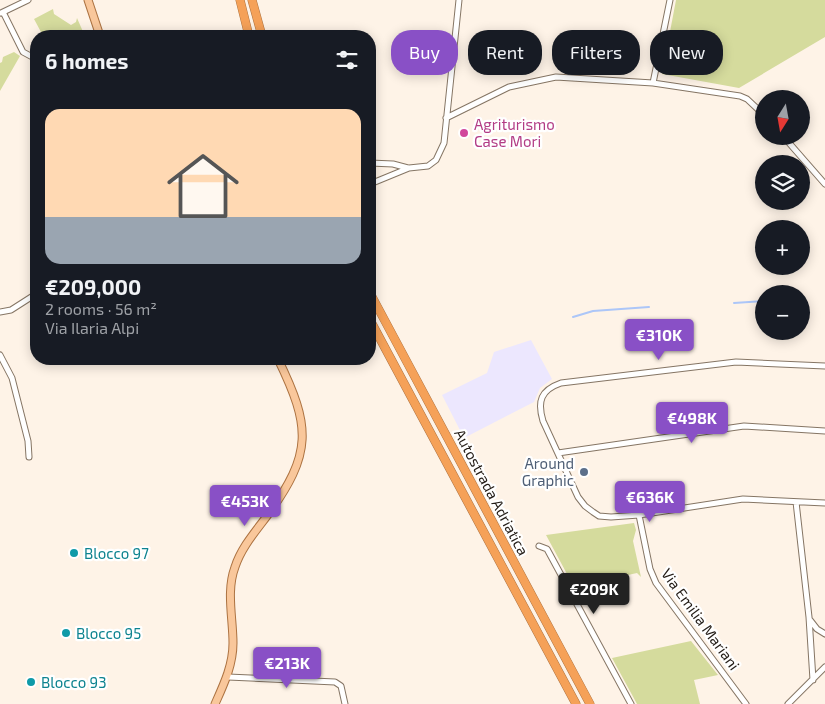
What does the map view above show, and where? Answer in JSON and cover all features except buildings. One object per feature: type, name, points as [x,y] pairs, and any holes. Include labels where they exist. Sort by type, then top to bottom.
[{"type":"highway","points":[[240,0],[248,30]]},
{"type":"highway","points":[[252,0],[260,30]]},
{"type":"highway","name":"Autostrada Adriatica","points":[[376,304],[590,704]]},
{"type":"highway","name":"Autostrada Adriatica","points":[[376,331],[576,704]]},
{"type":"main road","points":[[88,0],[98,30]]},
{"type":"main road","points":[[215,704],[228,677],[232,661],[230,590],[234,568],[244,548],[279,499],[293,475],[301,456],[303,440],[298,407],[281,365]]},
{"type":"street","points":[[28,0],[1,13],[23,52],[30,56]]},
{"type":"street","points":[[376,182],[409,168],[428,166],[436,160],[444,144],[459,0]]},
{"type":"street","points":[[652,83],[670,0]]},
{"type":"street","points":[[446,118],[509,87],[556,77],[652,83],[740,96],[747,99],[755,107]]},
{"type":"street","points":[[791,145],[825,184]]},
{"type":"street","points":[[376,163],[393,164],[409,168]]},
{"type":"street","points":[[0,312],[11,310],[30,298]]},
{"type":"street","points":[[0,355],[12,378],[28,441],[29,457]]},
{"type":"street","points":[[825,366],[736,362],[561,383],[551,386],[544,392],[540,406],[543,421],[578,497],[585,506],[600,516],[639,515],[743,499],[825,503]]},
{"type":"street","points":[[558,453],[744,426],[825,431]]},
{"type":"street","points":[[796,502],[808,617],[812,680]]},
{"type":"street","name":"Via Emilia Mariani","points":[[639,515],[650,569],[656,583],[746,704]]},
{"type":"street","points":[[539,546],[547,549],[631,704]]},
{"type":"street","points":[[808,617],[817,629],[825,634]]},
{"type":"street","points":[[788,704],[825,667]]},
{"type":"street","points":[[228,677],[335,682],[341,686],[345,704]]},
{"type":"shaded area","points":[[531,340],[552,379],[540,388],[534,402],[464,438],[442,395],[487,373],[494,352]]},
{"type":"green space","points":[[676,0],[825,0],[825,37],[739,88],[668,75],[723,75],[723,30],[670,30]]},
{"type":"green space","points":[[53,9],[54,14],[71,25],[76,22],[77,18],[82,30],[40,30],[34,19]]},
{"type":"green space","points":[[14,52],[20,56],[0,91],[0,63],[3,57]]},
{"type":"green space","points":[[634,523],[636,530],[633,541],[641,577],[637,573],[574,587],[546,535]]},
{"type":"green space","points":[[691,641],[718,675],[694,680],[700,704],[637,704],[612,658]]},
{"type":"waterway","points":[[734,303],[755,302]]},
{"type":"waterway","points":[[573,317],[593,311],[649,307]]},
{"type":"place","name":"Agriturismo Case Mori","points":[[464,133]]},
{"type":"place","name":"Around Graphic","points":[[584,472]]},
{"type":"place","name":"Blocco 97","points":[[74,553]]},
{"type":"place","name":"Blocco 95","points":[[66,633]]},
{"type":"place","name":"Blocco 93","points":[[31,682]]}]
